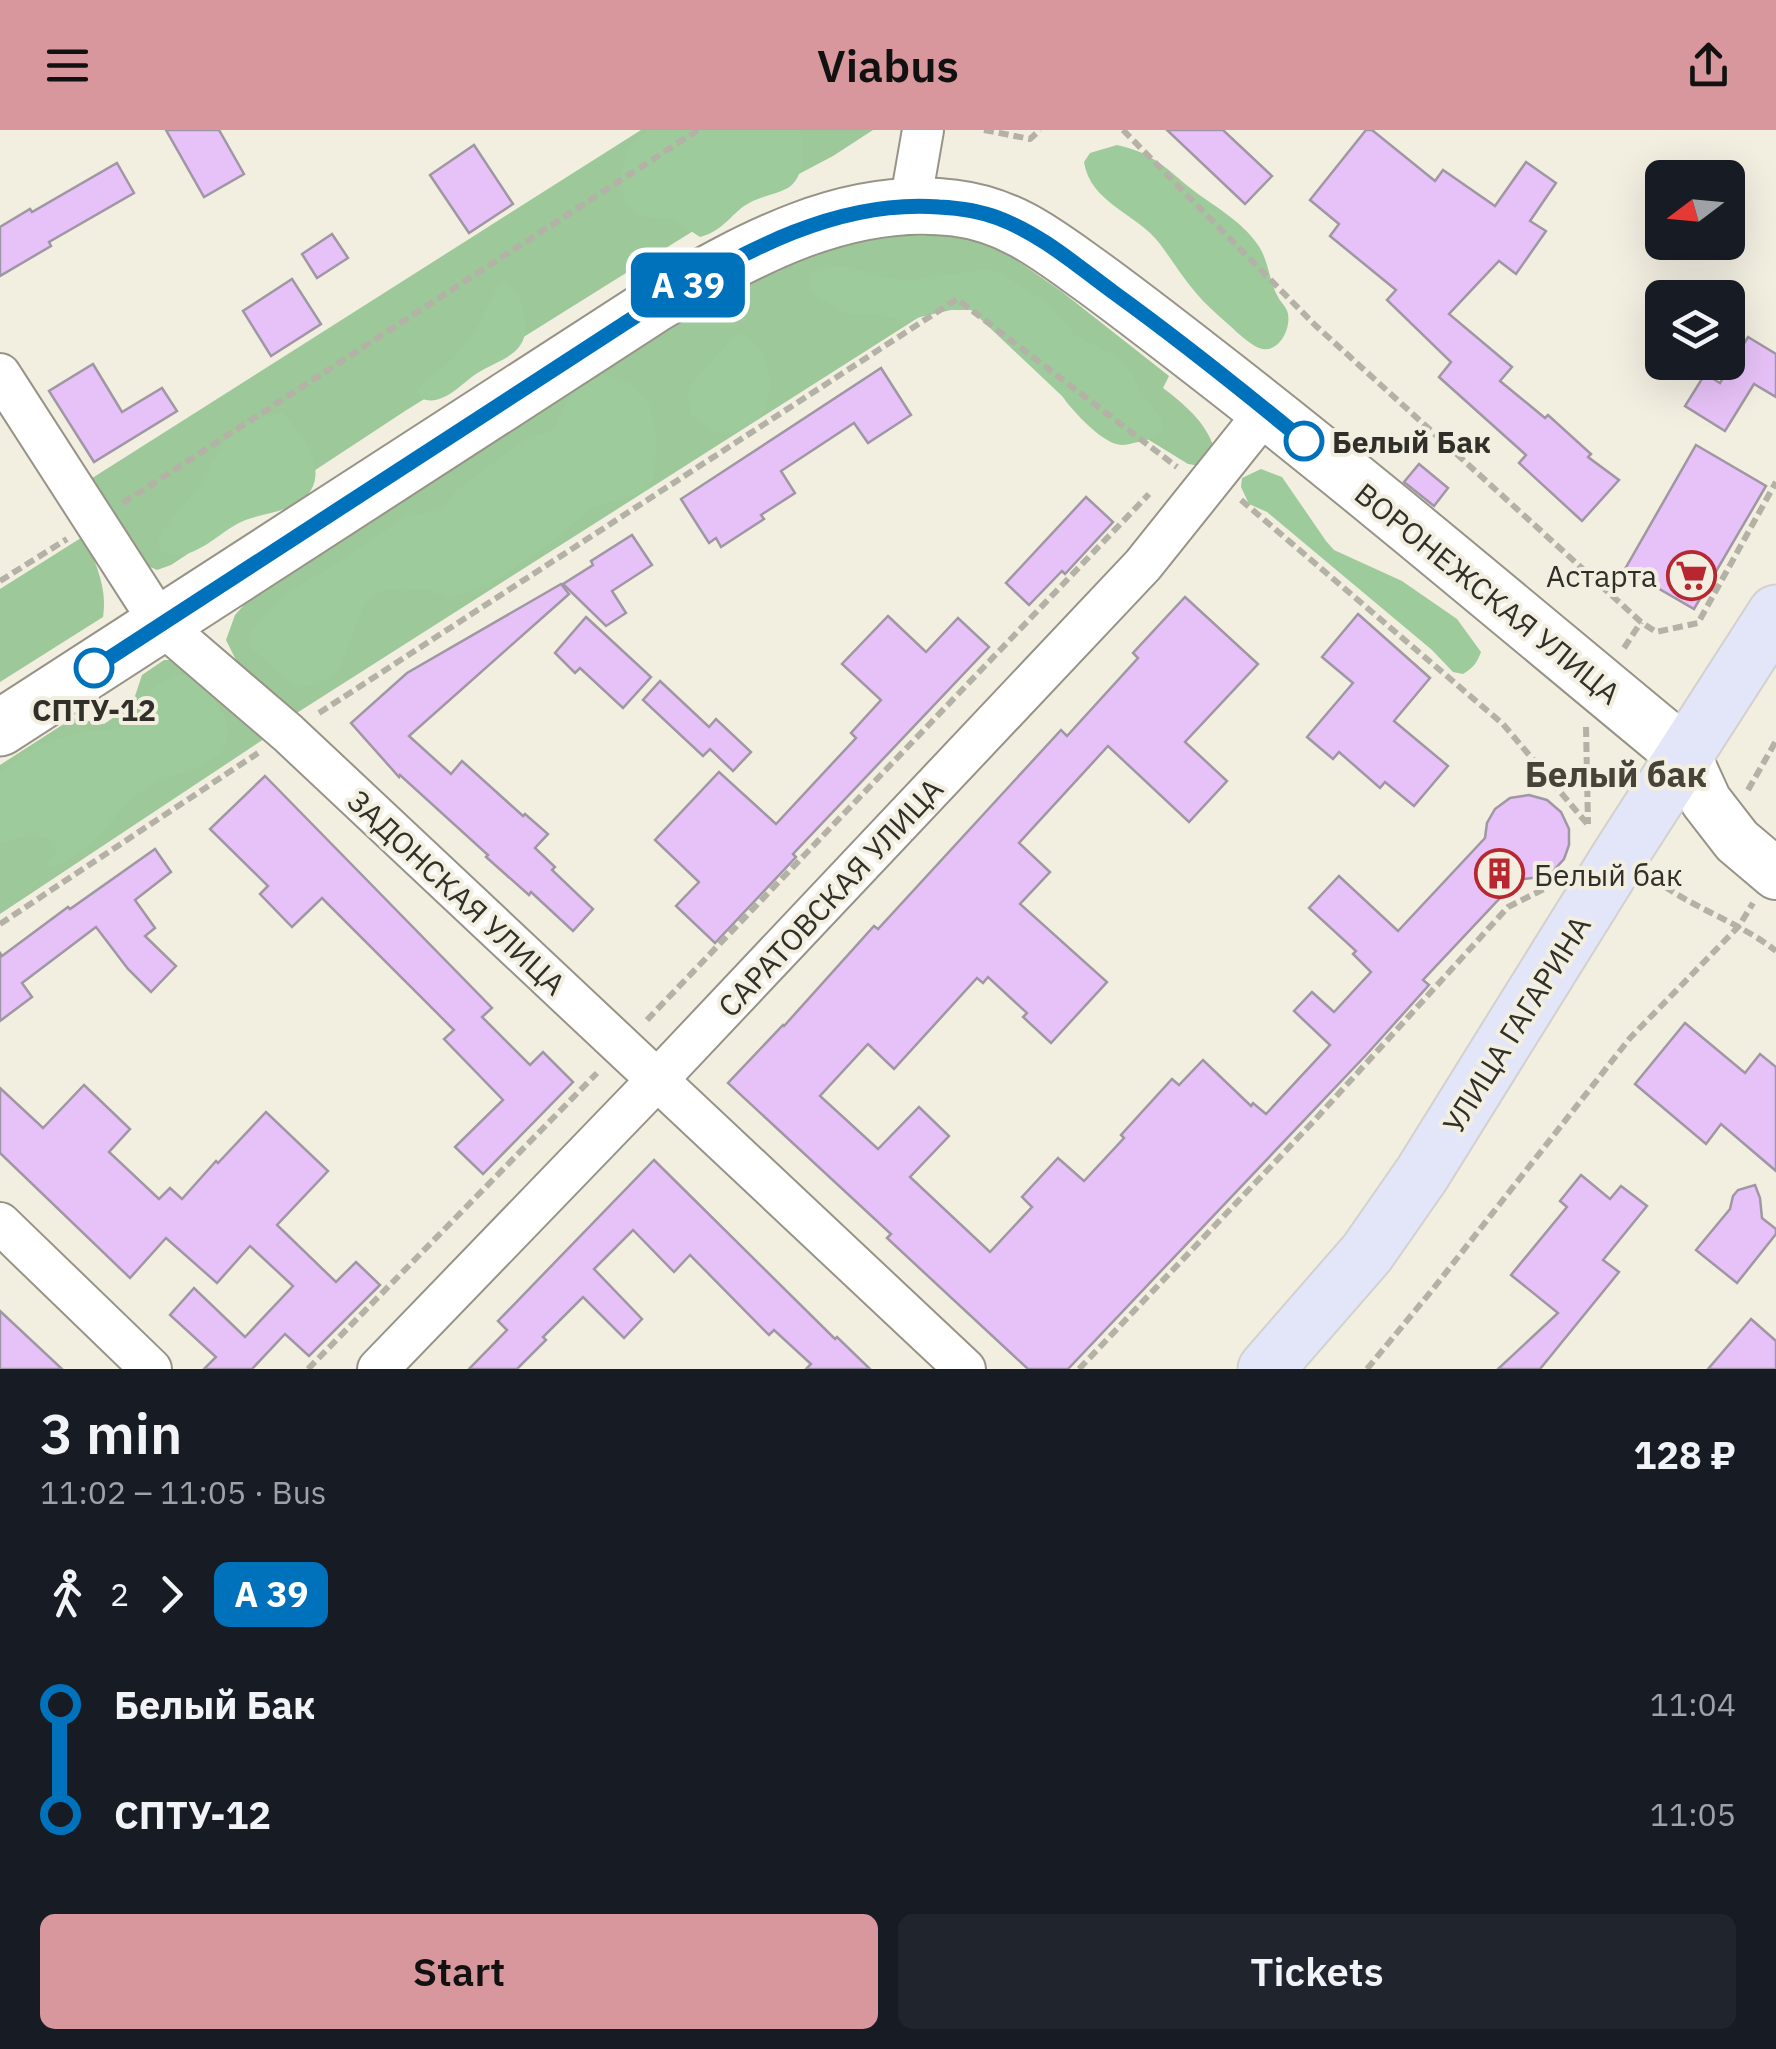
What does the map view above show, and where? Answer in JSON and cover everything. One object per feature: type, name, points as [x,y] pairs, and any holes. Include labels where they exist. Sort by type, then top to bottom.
[{"type":"main road","name":"ВОРОНЕЖСКАЯ УЛИЦА","points":[[0,728],[656,303],[732,259],[806,227],[855,212],[910,205],[995,216],[1030,232],[1267,410],[1685,754]]},
{"type":"main road","name":"УЛИЦА ГАГАРИНА","points":[[1266,1369],[1367,1252],[1422,1174],[1776,612]]},
{"type":"street","points":[[910,205],[924,130]]},
{"type":"street","name":"ЗАДОНСКАЯ УЛИЦА","points":[[0,374],[161,624],[288,733],[966,1369]]},
{"type":"street","name":"САРАТОВСКАЯ УЛИЦА","points":[[378,1369],[657,1080],[1142,565],[1267,410]]},
{"type":"street","name":"ВОРОНЕЖСКАЯ УЛИЦА","points":[[1685,754],[1706,801],[1737,841],[1776,874]]},
{"type":"street","points":[[0,1223],[152,1369]]},
{"type":"path","points":[[0,581],[698,130]]},
{"type":"path","points":[[984,130],[1030,139],[1040,130]]},
{"type":"path","points":[[1123,130],[1315,325],[1640,622],[1656,632],[1698,622],[1776,482]]},
{"type":"path","points":[[0,924],[957,299],[1175,466],[1237,496],[1504,724],[1599,838]]},
{"type":"path","points":[[308,1369],[622,1047],[1161,480]]},
{"type":"path","points":[[1620,654],[1640,622]]},
{"type":"path","points":[[1585,710],[1588,825]]},
{"type":"path","points":[[1746,793],[1775,747]]},
{"type":"path","points":[[1650,877],[1672,893],[1754,934],[1776,952]]},
{"type":"path","points":[[1079,1369],[1312,1123],[1508,907],[1550,884]]},
{"type":"path","points":[[1368,1369],[1630,1038],[1738,926]]},
{"type":"green space","points":[[641,130],[873,130],[833,156],[706,223],[405,411],[171,565],[157,570],[139,562],[86,482]]},
{"type":"green space","points":[[648,130],[800,130],[801,169],[788,188],[751,202],[716,230],[700,237],[674,220],[641,216],[630,210],[625,201],[620,179],[627,149]]},
{"type":"green space","points":[[1117,145],[1156,161],[1251,236],[1262,251],[1274,289],[1288,314],[1285,334],[1277,345],[1259,348],[1240,335],[1200,297],[1151,234],[1095,188],[1084,162],[1090,153]]},
{"type":"green space","points":[[862,236],[972,236],[992,243],[1061,291],[1169,376],[1163,388],[1200,422],[1214,448],[1201,466],[1188,464],[1149,440],[957,293],[292,716],[237,662],[226,640],[235,615],[252,596],[713,302],[778,264]]},
{"type":"green space","points":[[837,266],[908,280],[985,269],[1004,275],[1048,304],[1075,335],[1116,356],[1164,427],[1153,438],[1128,444],[1106,439],[971,310],[951,310],[903,321],[881,315],[848,314],[816,296],[809,285],[810,275],[817,269]]},
{"type":"green space","points":[[503,281],[515,291],[523,308],[526,327],[520,346],[444,397],[422,399],[417,390],[468,341]]},
{"type":"green space","points":[[741,334],[751,339],[764,356],[770,377],[768,399],[764,412],[755,420],[735,432],[721,433],[692,416],[687,396],[690,386],[732,338]]},
{"type":"green space","points":[[606,375],[627,382],[649,403],[657,436],[652,482],[635,495],[592,508],[489,585],[448,598],[405,589],[373,597],[365,603],[339,670],[322,682],[301,688],[252,649],[251,630],[289,591],[406,516],[445,504],[458,489],[525,439],[554,429],[572,394]]},
{"type":"green space","points":[[282,413],[313,458],[314,483],[308,494],[289,507],[237,524],[191,552],[181,555],[160,551],[162,531],[200,485],[227,436],[243,423]]},
{"type":"green space","points":[[1261,469],[1282,477],[1334,550],[1402,581],[1457,619],[1481,652],[1472,667],[1463,674],[1453,672],[1267,512],[1249,504],[1241,487],[1242,478]]},
{"type":"green space","points":[[84,536],[102,586],[103,617],[0,682],[0,589]]},
{"type":"green space","points":[[164,660],[183,660],[267,737],[0,914],[0,765],[73,718],[104,724],[132,705],[142,675]]},
{"type":"green space","points":[[180,674],[203,687],[220,708],[228,729],[226,744],[218,756],[139,793],[86,848],[50,868],[46,862],[57,851],[48,839],[21,837],[0,843],[0,773],[50,741],[132,723],[144,711],[152,690]]},
{"type":"building","points":[[166,130],[219,130],[244,174],[204,197]]},
{"type":"building","points":[[1167,130],[1223,130],[1272,176],[1245,204]]},
{"type":"building","points":[[1366,130],[1372,130],[1435,181],[1443,170],[1495,206],[1526,162],[1556,183],[1530,221],[1546,231],[1516,274],[1499,261],[1449,314],[1512,367],[1500,381],[1545,418],[1548,415],[1591,454],[1588,457],[1619,480],[1582,521],[1519,463],[1526,455],[1439,377],[1451,362],[1387,300],[1396,290],[1330,236],[1339,224],[1310,200]]},
{"type":"building","points":[[474,145],[513,204],[469,233],[430,175]]},
{"type":"building","points":[[117,163],[134,193],[49,242],[51,246],[0,276],[0,227]]},
{"type":"building","points":[[332,234],[348,258],[317,278],[302,254]]},
{"type":"building","points":[[292,279],[321,324],[271,356],[243,311]]},
{"type":"building","points":[[1748,337],[1776,354],[1776,397],[1754,384],[1725,431],[1685,406],[1701,380],[1745,380]]},
{"type":"building","points":[[93,364],[122,412],[162,388],[177,411],[94,462],[49,391]]},
{"type":"building","points":[[881,368],[911,415],[868,443],[854,423],[781,471],[795,493],[761,515],[764,519],[721,547],[716,538],[709,543],[681,499]]},
{"type":"building","points":[[1696,445],[1766,486],[1694,609],[1625,569]]},
{"type":"building","points":[[1419,464],[1448,488],[1434,506],[1404,482]]},
{"type":"building","points":[[1086,497],[1113,522],[1065,574],[1062,571],[1029,605],[1006,583]]},
{"type":"building","points":[[632,535],[652,565],[612,591],[626,613],[606,626],[563,584]]},
{"type":"building","points":[[561,584],[569,594],[409,736],[451,774],[462,761],[548,834],[535,848],[593,909],[573,931],[399,777],[351,723],[407,673]]},
{"type":"building","points":[[1185,597],[1258,664],[1185,742],[1227,781],[1189,822],[1108,746],[1019,843],[1050,872],[1020,904],[1107,982],[1051,1043],[1023,1017],[1027,1013],[988,977],[983,983],[977,978],[894,1069],[868,1044],[820,1096],[878,1149],[919,1107],[949,1136],[910,1177],[990,1252],[1032,1207],[1022,1197],[1058,1158],[1084,1181],[1172,1079],[1179,1085],[1203,1060],[1251,1106],[1253,1103],[1266,1114],[1330,1045],[1294,1011],[1312,992],[1334,1012],[1371,972],[1353,954],[1356,951],[1309,908],[1339,876],[1398,931],[1485,838],[1495,809],[1510,798],[1529,795],[1547,800],[1561,812],[1569,829],[1569,845],[1554,870],[1540,877],[1517,880],[1423,980],[1429,985],[1367,1054],[1068,1369],[1028,1369],[887,1238],[891,1234],[728,1083],[874,926],[878,929],[1061,730],[1067,736],[1138,658],[1133,653]]},
{"type":"building","points":[[1358,614],[1430,678],[1394,721],[1448,766],[1414,806],[1385,782],[1380,788],[1339,752],[1333,759],[1307,737],[1353,683],[1322,657]]},
{"type":"building","points":[[888,616],[926,652],[958,618],[989,647],[793,854],[796,857],[715,943],[676,906],[699,882],[655,840],[719,772],[776,824],[856,738],[851,733],[881,700],[842,664]]},
{"type":"building","points":[[586,617],[651,677],[623,708],[580,668],[575,673],[555,653]]},
{"type":"building","points":[[660,681],[709,727],[716,719],[751,752],[733,771],[710,749],[703,756],[643,700]]},
{"type":"building","points":[[265,776],[492,1008],[482,1017],[530,1065],[543,1052],[573,1082],[483,1174],[455,1147],[503,1100],[444,1039],[454,1030],[322,898],[292,927],[260,894],[268,886],[210,829]]},
{"type":"building","points":[[155,849],[171,872],[135,900],[155,928],[145,936],[176,966],[151,992],[96,927],[22,983],[32,997],[0,1021],[0,953],[2,956]]},
{"type":"building","points":[[1685,1023],[1745,1073],[1760,1054],[1776,1067],[1776,1171],[1721,1124],[1706,1144],[1635,1084]]},
{"type":"building","points":[[84,1085],[130,1129],[109,1152],[159,1199],[170,1188],[182,1199],[266,1112],[328,1171],[277,1225],[336,1282],[356,1262],[380,1285],[309,1356],[285,1334],[252,1369],[204,1369],[216,1357],[170,1315],[194,1288],[245,1337],[293,1286],[250,1246],[217,1283],[166,1238],[130,1278],[0,1153],[0,1088],[43,1128]]},
{"type":"building","points":[[654,1160],[870,1369],[806,1369],[811,1364],[774,1330],[769,1335],[690,1255],[674,1272],[633,1230],[594,1269],[642,1319],[624,1338],[583,1297],[517,1369],[469,1369],[507,1330],[498,1321]]},
{"type":"building","points":[[1581,1175],[1610,1199],[1621,1186],[1647,1206],[1603,1260],[1619,1272],[1540,1369],[1498,1369],[1558,1313],[1511,1275],[1567,1207],[1560,1201]]},
{"type":"building","points":[[1755,1185],[1762,1218],[1776,1229],[1776,1234],[1737,1283],[1696,1250],[1730,1209],[1738,1190]]},
{"type":"building","points":[[0,1311],[62,1369],[0,1369]]},
{"type":"building","points":[[1751,1319],[1776,1341],[1776,1369],[1708,1369]]},
{"type":"bus line","points":[[94,668],[656,303],[732,259],[806,227],[855,212],[910,205],[956,208],[995,216],[1030,232],[1141,312],[1304,441]]},
{"type":"place","name":"Белый Бак","points":[[1304,441]]},
{"type":"place","name":"Астарта","points":[[1692,575]]},
{"type":"place","name":"СПТУ-12","points":[[94,668]]},
{"type":"place","name":"Белый бак","points":[[1499,874]]},
{"type":"district","name":"Белый бак","points":[[1616,774]]}]
